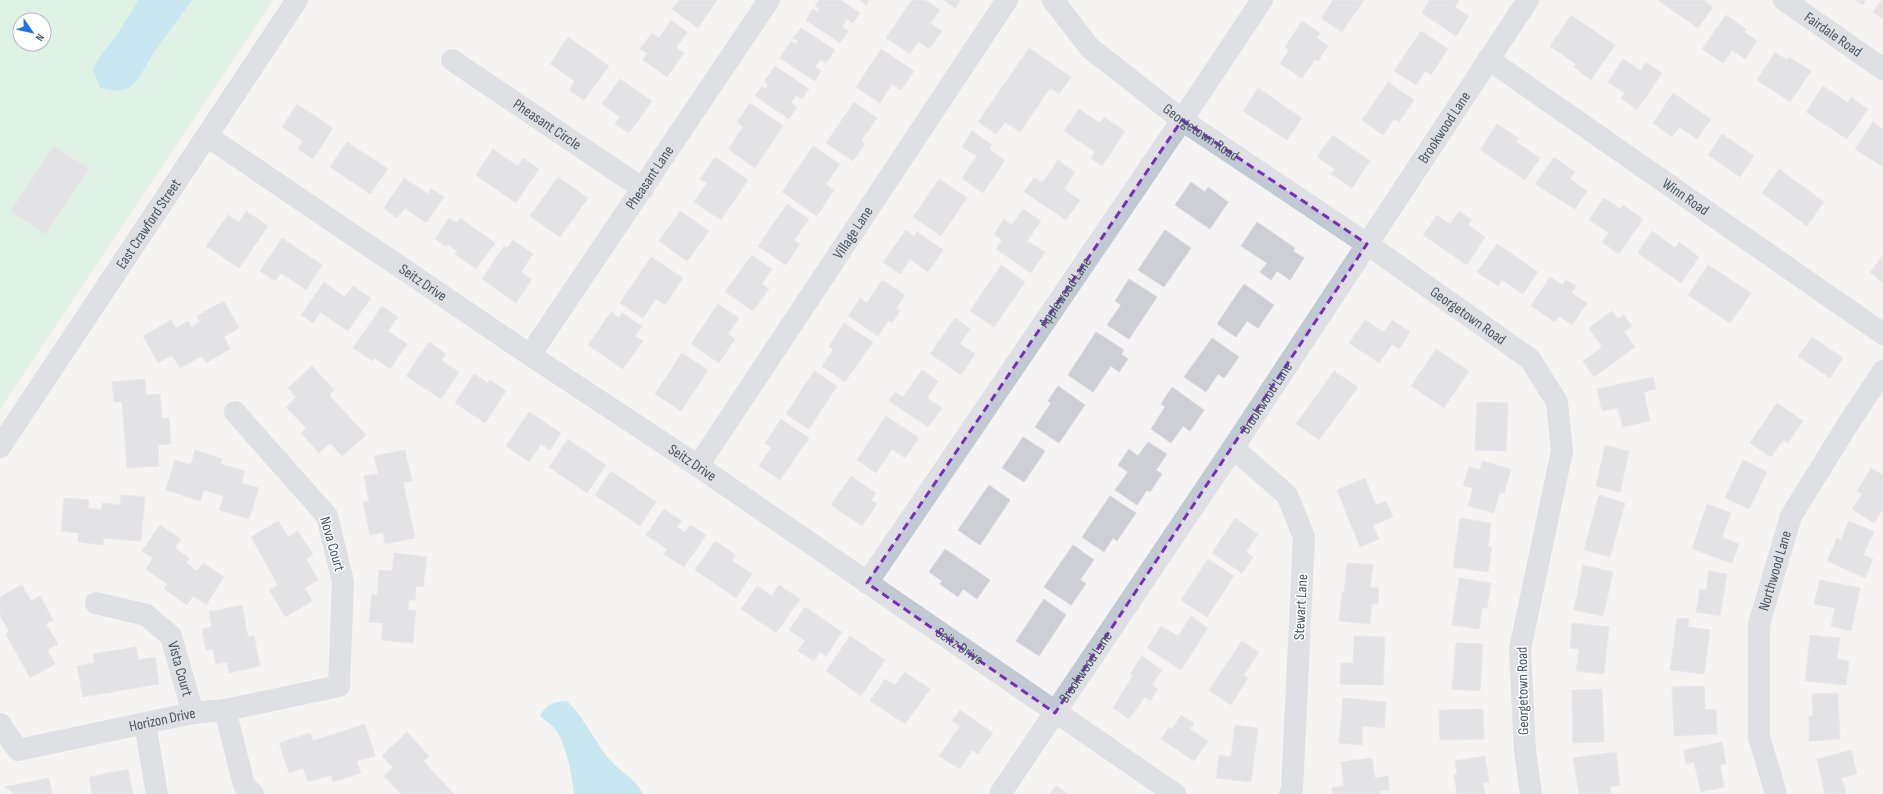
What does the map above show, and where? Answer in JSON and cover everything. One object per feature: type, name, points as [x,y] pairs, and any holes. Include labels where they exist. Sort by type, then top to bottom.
[{"type":"street","name":"East Crawford Street","points":[[0,447],[297,0]]},
{"type":"street","name":"Pheasant Lane","points":[[530,355],[769,0]]},
{"type":"street","name":"Village Lane","points":[[698,466],[1007,0]]},
{"type":"street","name":"Georgetown Road","points":[[1053,0],[1090,48],[1182,120],[1367,244],[1530,359],[1557,402],[1562,451],[1520,649],[1524,752],[1531,794]]},
{"type":"street","name":"Applewood Lane","points":[[867,583],[1262,0]]},
{"type":"street","name":"Brookwood Lane","points":[[1000,794],[1233,448],[1528,0]]},
{"type":"street","name":"Fairdale Road","points":[[1784,0],[1883,69]]},
{"type":"street","name":"Winn Road","points":[[1488,59],[1883,334]]},
{"type":"street","name":"Pheasant Circle","points":[[452,60],[643,189]]},
{"type":"street","name":"Seitz Drive","points":[[207,136],[530,355],[698,466],[1055,713],[1175,794]]},
{"type":"street","name":"Northwood Lane","points":[[1776,794],[1759,737],[1759,624],[1791,516],[1883,371]]},
{"type":"street","name":"Nova Court","points":[[235,412],[327,516],[343,582],[339,686]]},
{"type":"street","name":"Stewart Lane","points":[[1233,448],[1288,496],[1304,536],[1292,790],[1290,794]]},
{"type":"street","name":"Vista Court","points":[[96,603],[146,615],[171,636],[193,713]]},
{"type":"street","name":"Horizon Drive","points":[[0,724],[9,752],[193,713],[225,710],[339,686]]},
{"type":"street","points":[[225,710],[244,785],[253,794]]},
{"type":"street","points":[[145,724],[158,794]]},
{"type":"highlighted area","points":[[1182,120],[1367,244],[1055,713],[867,583]]},
{"type":"green space","points":[[0,0],[273,0],[0,409]]},
{"type":"water","points":[[139,0],[192,0],[156,49],[138,79],[129,88],[118,91],[100,88],[93,70],[98,59],[116,36]]},
{"type":"water","points":[[567,701],[580,716],[608,758],[641,789],[643,794],[574,794],[570,769],[562,741],[554,728],[540,716],[550,704]]},
{"type":"building","points":[[679,0],[717,0],[698,28],[672,9]]},
{"type":"building","points":[[819,0],[841,0],[860,13],[853,23],[847,19],[842,27],[848,31],[840,43],[806,20],[813,9],[817,12],[819,9],[815,6]]},
{"type":"building","points":[[859,0],[869,0],[866,5]]},
{"type":"building","points":[[912,0],[925,0],[940,10],[930,23],[942,31],[929,49],[918,41],[910,54],[886,38]]},
{"type":"building","points":[[944,0],[961,0],[955,8]]},
{"type":"building","points":[[1333,0],[1364,0],[1342,32],[1321,18]]},
{"type":"building","points":[[1430,0],[1459,0],[1455,7],[1469,16],[1456,36],[1422,13]]},
{"type":"building","points":[[1703,0],[1713,7],[1698,28],[1659,1]]},
{"type":"building","points":[[1855,0],[1866,0],[1863,5]]},
{"type":"building","points":[[1883,0],[1883,19],[1873,12]]},
{"type":"building","points":[[1571,15],[1615,45],[1591,80],[1574,67],[1576,64],[1550,46]]},
{"type":"building","points":[[1726,15],[1746,29],[1744,32],[1757,41],[1745,59],[1732,50],[1723,63],[1702,49]]},
{"type":"building","points":[[671,20],[687,32],[676,48],[684,53],[667,77],[643,60],[647,53],[640,49],[652,33],[659,38]]},
{"type":"building","points":[[1302,21],[1320,33],[1317,38],[1328,46],[1318,61],[1315,59],[1302,78],[1280,64],[1289,50],[1285,47]]},
{"type":"building","points":[[801,28],[835,50],[826,63],[820,59],[815,67],[821,71],[815,81],[780,58],[791,41],[796,44],[798,41],[793,38]]},
{"type":"building","points":[[1421,31],[1448,49],[1431,75],[1425,71],[1416,85],[1394,71]]},
{"type":"building","points":[[568,37],[609,66],[584,100],[569,90],[575,81],[550,64]]},
{"type":"building","points":[[1029,48],[1071,77],[1059,94],[1050,88],[1020,132],[1005,122],[996,134],[978,122]]},
{"type":"building","points":[[881,49],[914,71],[901,90],[892,84],[880,103],[856,87]]},
{"type":"building","points":[[1775,52],[1787,60],[1789,57],[1811,71],[1790,102],[1757,80]]},
{"type":"building","points":[[1623,59],[1641,71],[1646,62],[1662,73],[1637,110],[1621,98],[1625,93],[1608,82]]},
{"type":"building","points":[[775,66],[809,89],[802,99],[796,95],[791,103],[797,107],[789,119],[755,96],[762,86],[766,89],[768,85],[764,82]]},
{"type":"building","points":[[620,79],[652,101],[629,133],[615,124],[620,117],[602,104]]},
{"type":"building","points":[[1388,82],[1414,100],[1399,122],[1394,119],[1383,135],[1362,120]]},
{"type":"building","points":[[1823,86],[1848,103],[1851,97],[1868,109],[1847,139],[1806,112]]},
{"type":"building","points":[[1258,88],[1302,118],[1287,140],[1243,111]]},
{"type":"building","points":[[1673,93],[1711,119],[1697,139],[1679,127],[1672,137],[1653,123]]},
{"type":"building","points":[[854,102],[877,118],[861,141],[865,144],[853,161],[826,143]]},
{"type":"building","points":[[750,103],[783,126],[755,168],[728,149],[743,127],[737,122]]},
{"type":"building","points":[[297,104],[333,128],[313,159],[298,149],[303,141],[282,127]]},
{"type":"building","points":[[1079,109],[1100,123],[1104,117],[1125,131],[1102,166],[1091,158],[1095,152],[1064,131]]},
{"type":"building","points":[[1873,122],[1883,129],[1883,167],[1855,149]]},
{"type":"building","points":[[1497,124],[1518,138],[1516,142],[1540,158],[1525,180],[1480,150]]},
{"type":"building","points":[[972,131],[992,145],[989,149],[1005,160],[983,193],[962,178],[977,156],[962,147]]},
{"type":"building","points":[[1722,134],[1754,156],[1740,177],[1708,155]]},
{"type":"building","points":[[1333,135],[1370,161],[1352,188],[1331,174],[1335,169],[1317,157]]},
{"type":"building","points":[[347,142],[388,169],[370,194],[330,167]]},
{"type":"building","points":[[54,146],[89,169],[45,234],[11,211]]},
{"type":"building","points":[[813,146],[840,164],[826,184],[834,190],[817,216],[782,192]]},
{"type":"building","points":[[493,149],[518,166],[523,158],[539,169],[516,203],[476,175]]},
{"type":"building","points":[[715,157],[748,180],[721,220],[694,202],[707,183],[700,179]]},
{"type":"building","points":[[1554,157],[1575,172],[1570,179],[1587,191],[1575,209],[1535,184]]},
{"type":"building","points":[[1058,160],[1075,172],[1064,189],[1080,200],[1066,220],[1024,192],[1034,178],[1042,183]]},
{"type":"building","points":[[1779,169],[1824,202],[1807,226],[1762,193]]},
{"type":"building","points":[[558,177],[588,198],[560,237],[530,216]]},
{"type":"building","points":[[404,178],[428,194],[431,189],[444,197],[426,223],[405,208],[397,218],[384,208]]},
{"type":"building","points":[[939,179],[967,198],[941,236],[913,217]]},
{"type":"building","points":[[1191,182],[1205,192],[1208,187],[1228,202],[1210,229],[1175,205]]},
{"type":"building","points":[[1604,198],[1620,209],[1623,205],[1643,219],[1619,254],[1602,242],[1609,233],[1589,220]]},
{"type":"building","points":[[787,204],[809,219],[794,240],[800,244],[786,265],[758,246]]},
{"type":"building","points":[[1023,209],[1041,221],[1027,241],[1045,252],[1031,273],[996,249],[1002,240],[994,234],[1004,219],[1012,225]]},
{"type":"building","points":[[246,211],[268,226],[239,268],[206,246],[228,215],[239,222]]},
{"type":"building","points":[[680,211],[709,231],[687,261],[659,241]]},
{"type":"building","points":[[1459,211],[1472,220],[1468,225],[1485,237],[1467,265],[1423,235],[1437,215],[1450,224]]},
{"type":"building","points":[[449,218],[457,223],[460,218],[495,243],[476,269],[455,254],[457,251],[448,244],[446,246],[435,239]]},
{"type":"building","points":[[1257,222],[1295,248],[1293,251],[1304,258],[1290,280],[1277,271],[1271,280],[1260,272],[1267,263],[1241,246]]},
{"type":"building","points":[[906,230],[914,236],[917,232],[943,250],[928,272],[910,259],[900,274],[883,262]]},
{"type":"building","points":[[1165,230],[1191,248],[1164,287],[1138,270]]},
{"type":"building","points":[[1652,231],[1675,248],[1679,242],[1699,257],[1681,283],[1638,253]]},
{"type":"building","points":[[282,238],[322,265],[306,290],[281,273],[275,281],[260,271]]},
{"type":"building","points":[[513,240],[533,254],[521,272],[532,279],[516,303],[482,279],[504,246],[507,248]]},
{"type":"building","points":[[1497,244],[1538,272],[1523,294],[1502,280],[1498,286],[1477,272]]},
{"type":"building","points":[[752,255],[772,269],[762,284],[769,289],[753,311],[725,292]]},
{"type":"building","points":[[1883,255],[1883,283],[1870,272]]},
{"type":"building","points":[[651,257],[683,278],[665,305],[656,299],[643,318],[620,303]]},
{"type":"building","points":[[1001,265],[1025,282],[994,327],[970,311]]},
{"type":"building","points":[[1708,265],[1751,293],[1730,323],[1688,295]]},
{"type":"building","points":[[1550,277],[1562,285],[1566,280],[1576,286],[1571,293],[1587,303],[1572,325],[1559,316],[1555,322],[1531,306]]},
{"type":"building","points":[[1129,279],[1157,297],[1129,339],[1107,325],[1121,305],[1115,301]]},
{"type":"building","points":[[882,280],[905,295],[896,308],[900,311],[892,323],[889,320],[878,336],[848,316],[860,298],[867,303]]},
{"type":"building","points":[[324,282],[345,297],[353,286],[371,298],[348,331],[320,312],[313,323],[301,315]]},
{"type":"building","points":[[1244,284],[1274,305],[1258,328],[1247,321],[1236,337],[1217,324]]},
{"type":"building","points":[[224,301],[239,328],[224,337],[230,349],[206,363],[202,356],[180,368],[172,355],[158,363],[143,336],[171,320],[176,328],[188,321],[191,327],[200,322],[197,316]]},
{"type":"building","points":[[718,304],[739,318],[728,334],[735,339],[719,363],[691,344]]},
{"type":"building","points":[[382,306],[398,317],[388,331],[407,344],[390,369],[375,358],[373,361],[353,348]]},
{"type":"building","points":[[1612,311],[1618,319],[1624,315],[1632,326],[1624,332],[1635,347],[1594,377],[1583,361],[1602,347],[1589,328]]},
{"type":"building","points":[[611,312],[619,318],[622,313],[642,326],[635,336],[643,341],[623,369],[588,345]]},
{"type":"building","points":[[955,318],[970,329],[960,344],[975,354],[961,375],[930,354]]},
{"type":"building","points":[[1365,320],[1384,332],[1392,320],[1410,332],[1399,349],[1392,344],[1379,363],[1349,343]]},
{"type":"building","points":[[844,323],[873,342],[845,382],[822,366],[833,350],[829,346]]},
{"type":"building","points":[[1096,332],[1124,350],[1121,354],[1128,359],[1119,372],[1111,366],[1093,392],[1068,375]]},
{"type":"building","points":[[1812,337],[1843,358],[1830,378],[1798,356]]},
{"type":"building","points":[[1212,338],[1239,357],[1224,378],[1218,374],[1206,392],[1184,377]]},
{"type":"building","points":[[429,342],[446,354],[441,360],[459,372],[441,399],[406,376]]},
{"type":"building","points":[[1436,349],[1469,371],[1444,408],[1411,386]]},
{"type":"building","points":[[682,353],[708,370],[681,411],[655,394]]},
{"type":"building","points":[[312,366],[334,390],[329,395],[366,435],[342,456],[330,443],[319,453],[301,433],[306,428],[286,407],[296,397],[288,388]]},
{"type":"building","points":[[922,370],[938,381],[927,398],[942,408],[928,427],[889,401],[895,392],[903,397]]},
{"type":"building","points":[[814,371],[837,386],[809,429],[786,414]]},
{"type":"building","points":[[1334,371],[1358,387],[1319,440],[1296,424]]},
{"type":"building","points":[[474,374],[488,383],[490,380],[506,391],[485,423],[455,403]]},
{"type":"building","points":[[1653,377],[1656,389],[1644,392],[1650,421],[1623,427],[1618,408],[1602,411],[1597,389]]},
{"type":"building","points":[[145,379],[146,395],[160,394],[162,418],[169,418],[171,444],[158,445],[159,466],[127,468],[122,402],[114,402],[112,382]]},
{"type":"building","points":[[1058,386],[1085,405],[1059,443],[1035,427],[1051,403],[1048,401]]},
{"type":"building","points":[[1172,387],[1204,410],[1190,431],[1183,426],[1171,443],[1151,429],[1165,407],[1161,404]]},
{"type":"building","points":[[1477,402],[1508,403],[1506,451],[1475,450]]},
{"type":"building","points":[[1777,403],[1803,421],[1788,443],[1783,440],[1771,457],[1750,443]]},
{"type":"building","points":[[529,412],[561,433],[550,450],[541,444],[529,462],[506,446]]},
{"type":"building","points":[[886,416],[919,438],[905,458],[892,449],[876,473],[857,460]]},
{"type":"building","points":[[781,419],[809,438],[780,480],[759,466],[771,448],[765,443]]},
{"type":"building","points":[[1023,437],[1045,451],[1024,482],[1002,468]]},
{"type":"building","points":[[568,439],[606,465],[587,493],[549,467]]},
{"type":"building","points":[[1148,442],[1167,454],[1156,470],[1162,474],[1150,492],[1147,490],[1137,505],[1115,490],[1128,472],[1118,465],[1129,449],[1138,456]]},
{"type":"building","points":[[1605,445],[1629,451],[1620,492],[1596,486]]},
{"type":"building","points":[[195,450],[222,459],[220,464],[245,471],[241,483],[259,488],[249,519],[219,510],[224,496],[204,490],[200,501],[166,490],[175,460],[191,465]]},
{"type":"building","points":[[405,450],[412,481],[403,482],[415,538],[385,544],[383,532],[370,535],[363,502],[369,501],[364,476],[378,474],[374,456]]},
{"type":"building","points":[[1743,460],[1767,472],[1749,509],[1725,498]]},
{"type":"building","points":[[1482,461],[1511,469],[1504,493],[1500,492],[1494,513],[1468,506],[1473,488],[1463,486],[1469,467],[1480,470]]},
{"type":"building","points":[[1871,468],[1883,475],[1883,509],[1874,523],[1852,509],[1862,494],[1857,491]]},
{"type":"building","points":[[611,471],[656,502],[640,526],[595,495]]},
{"type":"building","points":[[851,476],[876,493],[871,500],[877,504],[862,526],[831,505]]},
{"type":"building","points":[[1365,478],[1376,505],[1386,501],[1393,517],[1373,525],[1379,539],[1360,547],[1337,490]]},
{"type":"building","points":[[989,485],[1010,500],[980,545],[958,530]]},
{"type":"building","points":[[121,495],[145,497],[141,541],[104,538],[103,545],[78,542],[79,533],[61,531],[64,498],[89,500],[88,508],[102,510],[102,503],[120,505]]},
{"type":"building","points":[[1599,495],[1625,503],[1610,557],[1584,550]]},
{"type":"building","points":[[1110,496],[1136,513],[1117,541],[1113,538],[1104,552],[1082,537]]},
{"type":"building","points":[[1707,504],[1731,513],[1722,537],[1739,544],[1732,563],[1692,549]]},
{"type":"building","points":[[664,509],[682,521],[677,527],[685,533],[690,525],[706,535],[684,567],[664,554],[667,549],[646,535]]},
{"type":"building","points":[[1235,518],[1258,534],[1246,552],[1253,557],[1242,573],[1212,553]]},
{"type":"building","points":[[1460,518],[1491,523],[1488,546],[1492,547],[1488,572],[1453,567]]},
{"type":"building","points":[[278,521],[288,537],[298,531],[313,555],[306,559],[318,580],[305,588],[312,601],[285,617],[269,590],[278,585],[251,537]]},
{"type":"building","points":[[1849,521],[1874,532],[1863,555],[1873,559],[1865,578],[1827,561],[1837,538],[1841,540]]},
{"type":"building","points":[[160,525],[181,539],[175,548],[189,558],[186,563],[197,571],[203,563],[224,577],[206,605],[193,596],[187,605],[164,589],[167,584],[146,569],[153,558],[142,551]]},
{"type":"building","points":[[715,541],[736,555],[732,561],[752,574],[736,598],[695,570]]},
{"type":"building","points":[[1073,545],[1094,560],[1080,580],[1086,584],[1071,605],[1044,587]]},
{"type":"building","points":[[945,549],[990,580],[977,599],[963,589],[958,597],[940,584],[942,581],[929,572]]},
{"type":"building","points":[[394,553],[427,557],[423,587],[416,586],[415,600],[409,600],[408,610],[416,610],[413,643],[381,640],[383,623],[369,622],[372,594],[377,595],[379,570],[392,571]]},
{"type":"building","points":[[1208,559],[1234,576],[1207,617],[1181,600]]},
{"type":"building","points":[[1347,563],[1373,565],[1370,587],[1379,588],[1378,604],[1372,604],[1370,624],[1339,621]]},
{"type":"building","points":[[1583,565],[1613,572],[1603,616],[1574,610]]},
{"type":"building","points":[[1709,571],[1727,574],[1720,616],[1696,612],[1700,589],[1706,590]]},
{"type":"building","points":[[1459,578],[1491,583],[1487,608],[1482,608],[1479,629],[1452,625]]},
{"type":"building","points":[[1820,580],[1860,588],[1851,631],[1831,626],[1835,608],[1814,604]]},
{"type":"building","points":[[22,585],[31,601],[40,596],[53,620],[46,624],[58,644],[47,650],[55,664],[30,678],[6,634],[9,632],[0,615],[0,597]]},
{"type":"building","points":[[779,585],[800,599],[776,633],[741,609],[757,586],[772,596]]},
{"type":"building","points":[[1044,599],[1066,615],[1039,656],[1016,641]]},
{"type":"building","points":[[242,605],[248,637],[254,636],[260,666],[229,673],[227,662],[216,664],[213,649],[206,650],[202,629],[212,627],[209,612]]},
{"type":"building","points":[[805,607],[842,632],[826,656],[820,652],[814,661],[798,651],[805,641],[789,630]]},
{"type":"building","points":[[1191,616],[1208,628],[1181,670],[1147,648],[1161,626],[1178,636]]},
{"type":"building","points":[[1677,618],[1689,619],[1688,627],[1710,630],[1704,674],[1670,670]]},
{"type":"building","points":[[1572,623],[1609,627],[1604,674],[1576,671],[1579,649],[1570,648]]},
{"type":"building","points":[[1810,635],[1840,638],[1837,659],[1849,661],[1846,685],[1805,681]]},
{"type":"building","points":[[850,636],[885,660],[861,696],[826,671]]},
{"type":"building","points":[[1354,636],[1385,637],[1383,685],[1340,684],[1341,663],[1353,663]]},
{"type":"building","points":[[1242,641],[1259,652],[1244,675],[1248,678],[1231,705],[1209,690]]},
{"type":"building","points":[[1456,643],[1483,644],[1480,691],[1452,689]]},
{"type":"building","points":[[136,647],[138,660],[155,657],[159,684],[83,697],[77,666],[94,663],[93,654]]},
{"type":"building","points":[[1142,656],[1162,670],[1152,685],[1158,689],[1150,701],[1145,697],[1129,719],[1113,708],[1133,675],[1130,674]]},
{"type":"building","points":[[905,672],[930,689],[905,724],[870,701],[885,679],[895,685]]},
{"type":"building","points":[[1704,686],[1705,710],[1716,709],[1717,734],[1674,736],[1672,687]]},
{"type":"building","points":[[1602,689],[1604,742],[1573,743],[1572,690]]},
{"type":"building","points":[[1838,693],[1840,739],[1809,741],[1809,716],[1813,716],[1812,694]]},
{"type":"building","points":[[1343,698],[1386,702],[1384,728],[1363,726],[1362,745],[1339,743]]},
{"type":"building","points":[[1483,709],[1484,739],[1440,740],[1439,710]]},
{"type":"building","points":[[960,710],[993,733],[978,754],[972,750],[960,769],[939,756],[960,726],[952,721]]},
{"type":"building","points":[[1181,715],[1194,723],[1190,729],[1208,741],[1194,761],[1161,739],[1169,727],[1172,729]]},
{"type":"building","points":[[365,724],[375,756],[357,761],[361,773],[333,782],[331,775],[308,782],[303,768],[289,773],[279,743],[310,733],[313,741]]},
{"type":"building","points":[[1235,725],[1258,728],[1251,782],[1216,778],[1219,755],[1231,757]]},
{"type":"building","points":[[407,732],[429,756],[423,761],[454,794],[401,794],[384,776],[393,767],[382,756]]},
{"type":"building","points":[[1722,742],[1726,764],[1720,765],[1724,787],[1701,792],[1694,762],[1686,764],[1684,750]]},
{"type":"building","points":[[1851,750],[1857,774],[1842,778],[1846,794],[1825,794],[1817,759]]},
{"type":"building","points":[[1616,752],[1620,785],[1610,787],[1611,794],[1579,794],[1573,758]]},
{"type":"building","points":[[1485,756],[1489,782],[1483,783],[1485,794],[1457,794],[1454,775],[1457,774],[1455,761]]},
{"type":"building","points":[[1372,758],[1375,778],[1388,776],[1389,790],[1380,791],[1381,794],[1333,794],[1332,788],[1344,786],[1341,762]]},
{"type":"building","points":[[128,769],[133,794],[92,794],[89,777]]},
{"type":"building","points":[[49,778],[52,794],[12,794],[13,792],[4,787]]},
{"type":"building","points":[[1056,786],[1068,794],[1050,794]]}]
